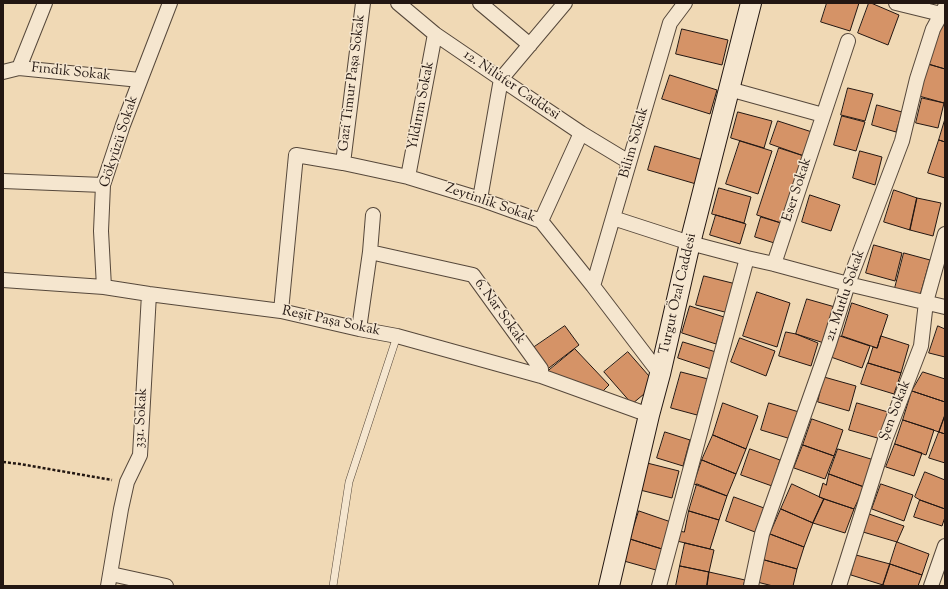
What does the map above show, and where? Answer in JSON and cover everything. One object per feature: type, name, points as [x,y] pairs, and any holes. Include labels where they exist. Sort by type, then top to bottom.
[{"type":"street","points":[[19,68],[45,3]]},
{"type":"street","name":"Gökyüzü Sokak","points":[[104,287],[102,231],[103,186],[123,125],[170,3]]},
{"type":"street","name":"Gazi Timur Paşa Sokak","points":[[343,163],[363,3]]},
{"type":"street","name":"12. Nilüfer Caddesi","points":[[398,3],[435,34],[581,133],[629,162]]},
{"type":"street","points":[[480,3],[530,45]]},
{"type":"street","points":[[480,199],[501,79],[564,3]]},
{"type":"street","name":"Bilim Sokak","points":[[593,286],[670,23],[685,3]]},
{"type":"street","name":"Turgut Özal Caddesi","points":[[609,586],[690,243],[751,3]]},
{"type":"street","points":[[896,3],[944,12]]},
{"type":"street","name":"21. Mutlu Sokak","points":[[752,586],[762,534],[829,344],[848,284],[902,141],[917,80],[933,29],[944,12]]},
{"type":"street","name":"Yıldırım Sokak","points":[[408,178],[435,34]]},
{"type":"street","name":"Eser Sokak","points":[[774,264],[822,115],[848,41]]},
{"type":"street","name":"Fındık Sokak","points":[[3,72],[19,68],[140,80]]},
{"type":"street","points":[[729,89],[822,115]]},
{"type":"street","points":[[541,221],[581,133]]},
{"type":"street","name":"Zeytinlik Sokak","points":[[281,311],[296,155],[343,163],[408,178],[480,199],[541,221],[660,374]]},
{"type":"street","points":[[3,181],[103,186]]},
{"type":"street","points":[[359,329],[370,252],[373,215]]},
{"type":"street","points":[[613,218],[690,243],[945,308]]},
{"type":"street","name":"Şen Sokak","points":[[839,586],[885,440],[921,346],[926,302],[945,234]]},
{"type":"street","name":"6. Nar Sokak","points":[[370,252],[473,275],[541,369],[541,376]]},
{"type":"street","points":[[659,586],[747,258]]},
{"type":"street","name":"Reşit Paşa Sokak","points":[[3,280],[104,287],[281,311],[397,336],[541,376],[649,415]]},
{"type":"street","name":"331. Sokak","points":[[110,580],[121,509],[127,482],[140,455],[148,294]]},
{"type":"street","points":[[932,586],[945,546]]},
{"type":"street","points":[[110,580],[166,586]]},
{"type":"lane","points":[[333,586],[349,482],[397,336]]},
{"type":"path","points":[[3,462],[127,482]]},
{"type":"building","points":[[827,3],[859,3],[850,31],[821,22]]},
{"type":"building","points":[[869,3],[899,15],[888,45],[858,33]]},
{"type":"building","points":[[939,23],[945,24],[945,69],[928,64]]},
{"type":"building","points":[[682,29],[728,40],[722,65],[676,54]]},
{"type":"building","points":[[928,64],[945,69],[944,103],[919,96]]},
{"type":"building","points":[[670,75],[717,90],[710,114],[662,99]]},
{"type":"building","points":[[848,88],[873,94],[865,121],[841,115]]},
{"type":"building","points":[[922,98],[944,103],[938,128],[916,123]]},
{"type":"building","points":[[877,105],[902,112],[896,132],[872,125]]},
{"type":"building","points":[[738,112],[772,121],[764,148],[731,138]]},
{"type":"building","points":[[842,116],[865,122],[856,151],[834,145]]},
{"type":"building","points":[[945,119],[945,142],[939,140]]},
{"type":"building","points":[[778,121],[812,132],[804,156],[770,144]]},
{"type":"building","points":[[939,140],[945,142],[945,178],[928,173]]},
{"type":"building","points":[[740,141],[772,151],[758,194],[726,184]]},
{"type":"building","points":[[655,146],[710,162],[703,186],[648,170]]},
{"type":"building","points":[[779,148],[804,156],[787,225],[757,215]]},
{"type":"building","points":[[860,151],[882,157],[875,185],[853,178]]},
{"type":"building","points":[[719,188],[751,197],[744,223],[712,214]]},
{"type":"building","points":[[894,190],[917,198],[910,230],[884,222]]},
{"type":"building","points":[[810,195],[840,205],[831,231],[802,222]]},
{"type":"building","points":[[917,198],[941,203],[933,236],[910,230]]},
{"type":"building","points":[[716,215],[746,224],[740,244],[710,235]]},
{"type":"building","points":[[761,217],[791,226],[784,246],[755,237]]},
{"type":"building","points":[[874,245],[902,253],[895,281],[866,273]]},
{"type":"building","points":[[904,253],[930,260],[919,299],[894,292]]},
{"type":"building","points":[[704,276],[736,284],[729,313],[696,305]]},
{"type":"building","points":[[757,292],[790,303],[777,347],[743,336]]},
{"type":"building","points":[[807,299],[835,307],[824,343],[796,334]]},
{"type":"building","points":[[852,303],[888,315],[877,348],[842,336]]},
{"type":"building","points":[[690,306],[724,317],[716,344],[682,333]]},
{"type":"building","points":[[565,326],[579,345],[545,371],[530,350]]},
{"type":"building","points":[[938,326],[945,329],[945,357],[929,353]]},
{"type":"building","points":[[786,332],[796,334],[818,343],[811,366],[779,356]]},
{"type":"building","points":[[837,335],[870,346],[862,368],[828,356]]},
{"type":"building","points":[[881,336],[909,345],[901,373],[868,363],[873,347],[877,348]]},
{"type":"building","points":[[740,338],[775,351],[766,376],[731,362]]},
{"type":"building","points":[[683,342],[716,352],[711,369],[678,358]]},
{"type":"building","points":[[575,349],[609,385],[599,395],[547,372]]},
{"type":"building","points":[[628,352],[656,384],[632,404],[604,372]]},
{"type":"building","points":[[868,363],[901,373],[894,394],[861,384]]},
{"type":"building","points":[[681,372],[708,379],[697,415],[671,408]]},
{"type":"building","points":[[923,372],[945,379],[945,402],[912,391]]},
{"type":"building","points":[[824,377],[856,386],[849,411],[818,402]]},
{"type":"building","points":[[912,391],[945,402],[945,415],[939,432],[903,420]]},
{"type":"building","points":[[723,403],[758,416],[746,449],[713,435]]},
{"type":"building","points":[[769,403],[799,412],[791,439],[761,430]]},
{"type":"building","points":[[857,403],[888,412],[881,439],[849,430]]},
{"type":"building","points":[[945,415],[945,434],[939,432]]},
{"type":"building","points":[[812,419],[843,430],[834,456],[803,445]]},
{"type":"building","points":[[903,420],[934,430],[926,455],[895,444]]},
{"type":"building","points":[[665,432],[690,440],[683,466],[657,458]]},
{"type":"building","points":[[939,432],[945,434],[945,463],[929,458]]},
{"type":"building","points":[[713,435],[746,449],[736,474],[702,460]]},
{"type":"building","points":[[895,444],[922,453],[914,476],[886,467]]},
{"type":"building","points":[[803,445],[834,456],[825,479],[794,468]]},
{"type":"building","points":[[750,449],[780,460],[772,486],[741,475]]},
{"type":"building","points":[[838,449],[874,460],[864,487],[829,474]]},
{"type":"building","points":[[702,460],[736,474],[727,496],[694,484]]},
{"type":"building","points":[[647,463],[679,471],[672,498],[640,490]]},
{"type":"building","points":[[925,472],[945,480],[945,509],[915,497]]},
{"type":"building","points":[[829,474],[864,487],[854,509],[819,497],[823,483],[826,485]]},
{"type":"building","points":[[697,484],[727,496],[719,520],[689,511]]},
{"type":"building","points":[[792,484],[824,499],[813,523],[781,509]]},
{"type":"building","points":[[881,484],[913,495],[904,521],[872,509]]},
{"type":"building","points":[[734,497],[764,508],[755,532],[726,521]]},
{"type":"building","points":[[824,499],[854,509],[845,533],[813,523]]},
{"type":"building","points":[[920,500],[945,509],[945,517],[942,526],[914,517]]},
{"type":"building","points":[[781,509],[813,523],[804,547],[770,534]]},
{"type":"building","points":[[639,511],[671,522],[662,549],[630,539]]},
{"type":"building","points":[[689,511],[719,520],[710,549],[677,541],[679,531],[684,532]]},
{"type":"building","points":[[869,514],[904,526],[897,542],[863,532]]},
{"type":"building","points":[[770,534],[804,547],[797,569],[761,559]]},
{"type":"building","points":[[630,539],[662,549],[656,570],[624,561]]},
{"type":"building","points":[[897,542],[929,554],[922,575],[890,564]]},
{"type":"building","points":[[685,543],[714,550],[709,572],[680,566]]},
{"type":"building","points":[[856,555],[890,564],[883,585],[851,575]]},
{"type":"building","points":[[761,559],[797,569],[793,586],[773,586],[757,582]]},
{"type":"building","points":[[890,564],[922,575],[918,586],[883,585]]},
{"type":"building","points":[[680,566],[709,572],[707,586],[676,586]]},
{"type":"building","points":[[709,572],[745,580],[743,586],[707,586]]}]
